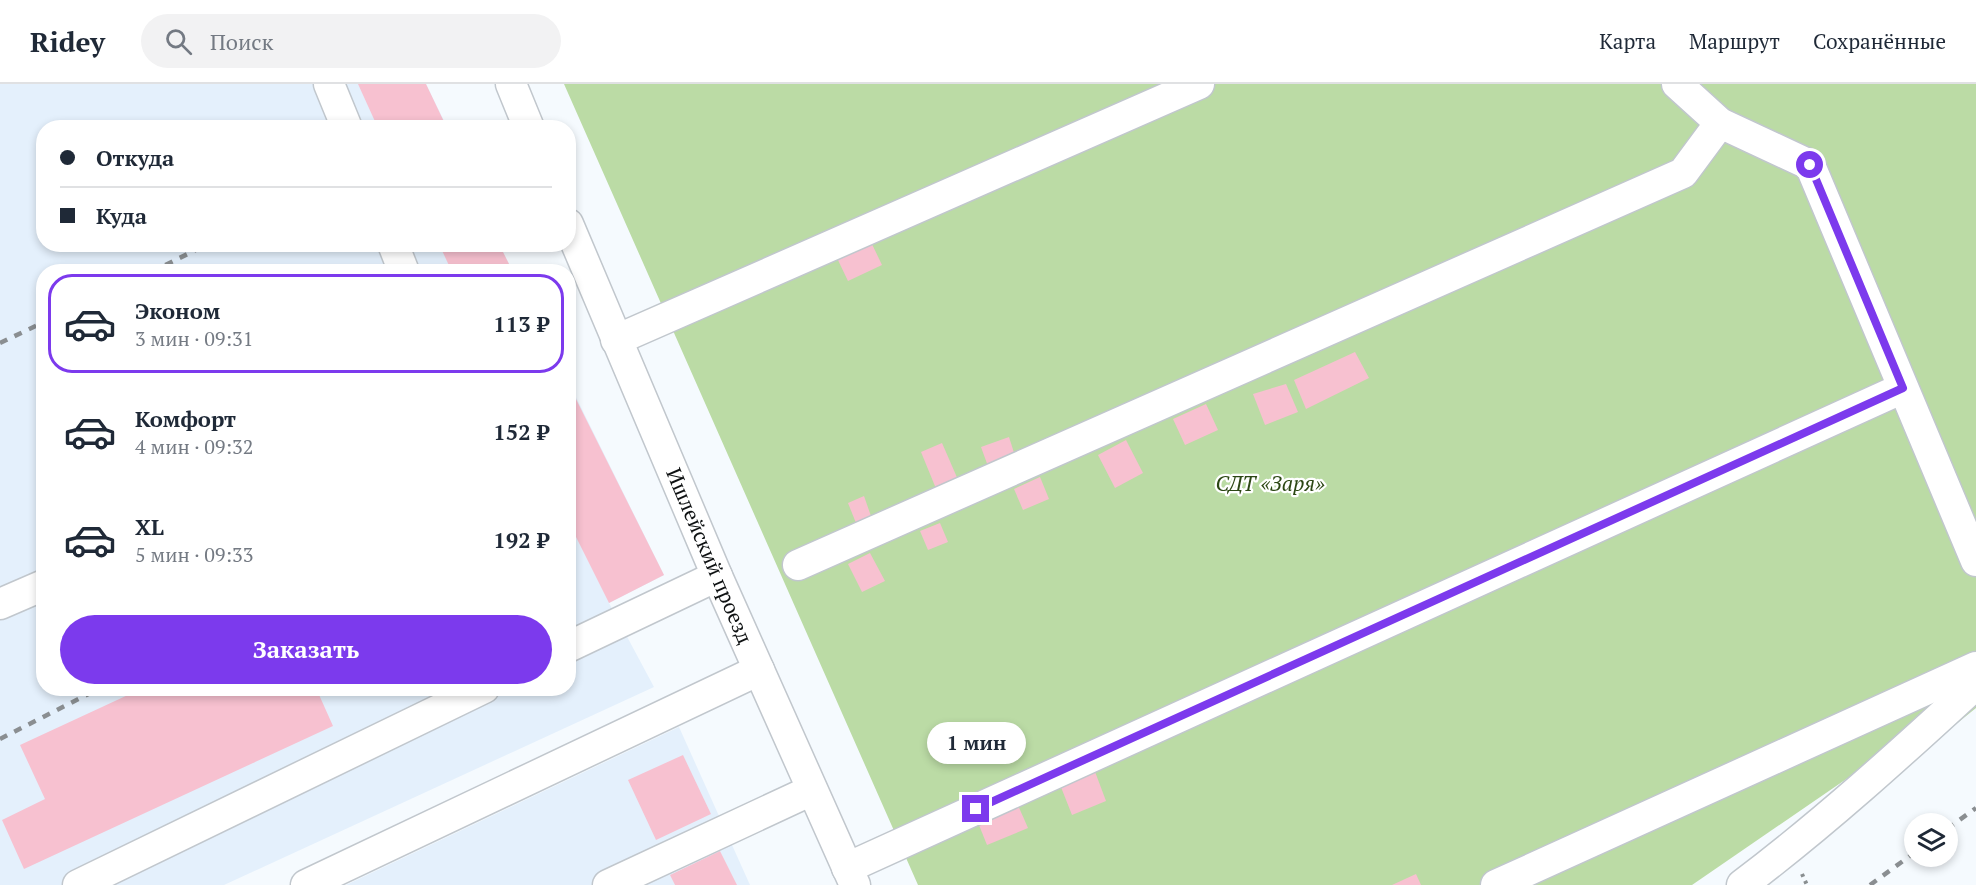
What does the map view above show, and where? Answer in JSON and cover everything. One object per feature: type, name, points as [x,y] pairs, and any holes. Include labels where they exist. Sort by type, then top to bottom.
[{"type":"street","points":[[329,84],[344,120]]},
{"type":"street","points":[[511,84],[526,120]]},
{"type":"street","points":[[616,340],[1198,84]]},
{"type":"street","points":[[1677,84],[1720,123],[1810,165],[1976,561]]},
{"type":"street","points":[[798,565],[1683,173],[1720,123]]},
{"type":"street","name":"Ишлейский проезд","points":[[576,243],[717,576],[851,876]]},
{"type":"street","points":[[851,876],[1903,388]]},
{"type":"street","points":[[576,644],[717,576]]},
{"type":"street","points":[[0,604],[36,588]]},
{"type":"street","points":[[1496,885],[1976,667]]},
{"type":"street","points":[[306,885],[759,670]]},
{"type":"street","points":[[1742,885],[1789,850],[1883,770],[1976,684]]},
{"type":"street","points":[[78,885],[468,696]]},
{"type":"street","points":[[618,883],[812,790]]},
{"type":"shaded area","points":[[0,84],[426,84],[444,120],[36,120],[36,252],[503,252],[509,264],[36,264],[36,696],[576,696],[576,397],[664,575],[609,603],[654,687],[224,885],[0,885]]},
{"type":"shaded area","points":[[679,727],[750,885],[346,885]]},
{"type":"green space","name":"СДТ «Заря»","points":[[564,84],[1976,84],[1976,708],[1889,778],[1874,760],[1692,885],[918,885]]},
{"type":"building","points":[[358,84],[426,84],[443,120],[374,120]]},
{"type":"building","points":[[871,242],[882,265],[848,281],[837,258]]},
{"type":"building","points":[[443,252],[503,252],[509,264],[448,264]]},
{"type":"building","points":[[1355,352],[1369,378],[1306,409],[1294,380]]},
{"type":"building","points":[[1286,384],[1298,412],[1265,425],[1253,394]]},
{"type":"building","points":[[576,399],[664,575],[609,603],[576,537]]},
{"type":"building","points":[[1206,404],[1218,430],[1185,445],[1173,419]]},
{"type":"building","points":[[1009,437],[1016,459],[989,469],[981,447]]},
{"type":"building","points":[[1126,440],[1143,473],[1115,488],[1098,455]]},
{"type":"building","points":[[942,443],[959,482],[937,491],[921,452]]},
{"type":"building","points":[[1040,477],[1049,499],[1023,510],[1014,489]]},
{"type":"building","points":[[864,496],[873,522],[858,528],[848,503]]},
{"type":"building","points":[[940,523],[948,542],[928,550],[920,531]]},
{"type":"building","points":[[870,553],[885,581],[862,592],[848,564]]},
{"type":"building","points":[[126,696],[320,696],[333,726],[24,869],[2,820],[45,799],[20,745]]},
{"type":"building","points":[[683,755],[711,814],[656,840],[628,780]]},
{"type":"building","points":[[1094,769],[1106,801],[1072,815],[1059,782]]},
{"type":"building","points":[[1017,803],[1028,828],[987,845],[977,820]]},
{"type":"building","points":[[720,851],[737,885],[675,885],[670,875]]},
{"type":"building","points":[[1416,874],[1421,885],[1392,885]]},
{"type":"railway","points":[[167,264],[192,252]]},
{"type":"railway","points":[[0,343],[36,326]]},
{"type":"railway","points":[[0,739],[84,696]]},
{"type":"railway","points":[[1958,821],[1976,808]]},
{"type":"railway","points":[[1870,885],[1904,860]]},
{"type":"route","points":[[976,809],[1903,388],[1810,165]]}]
